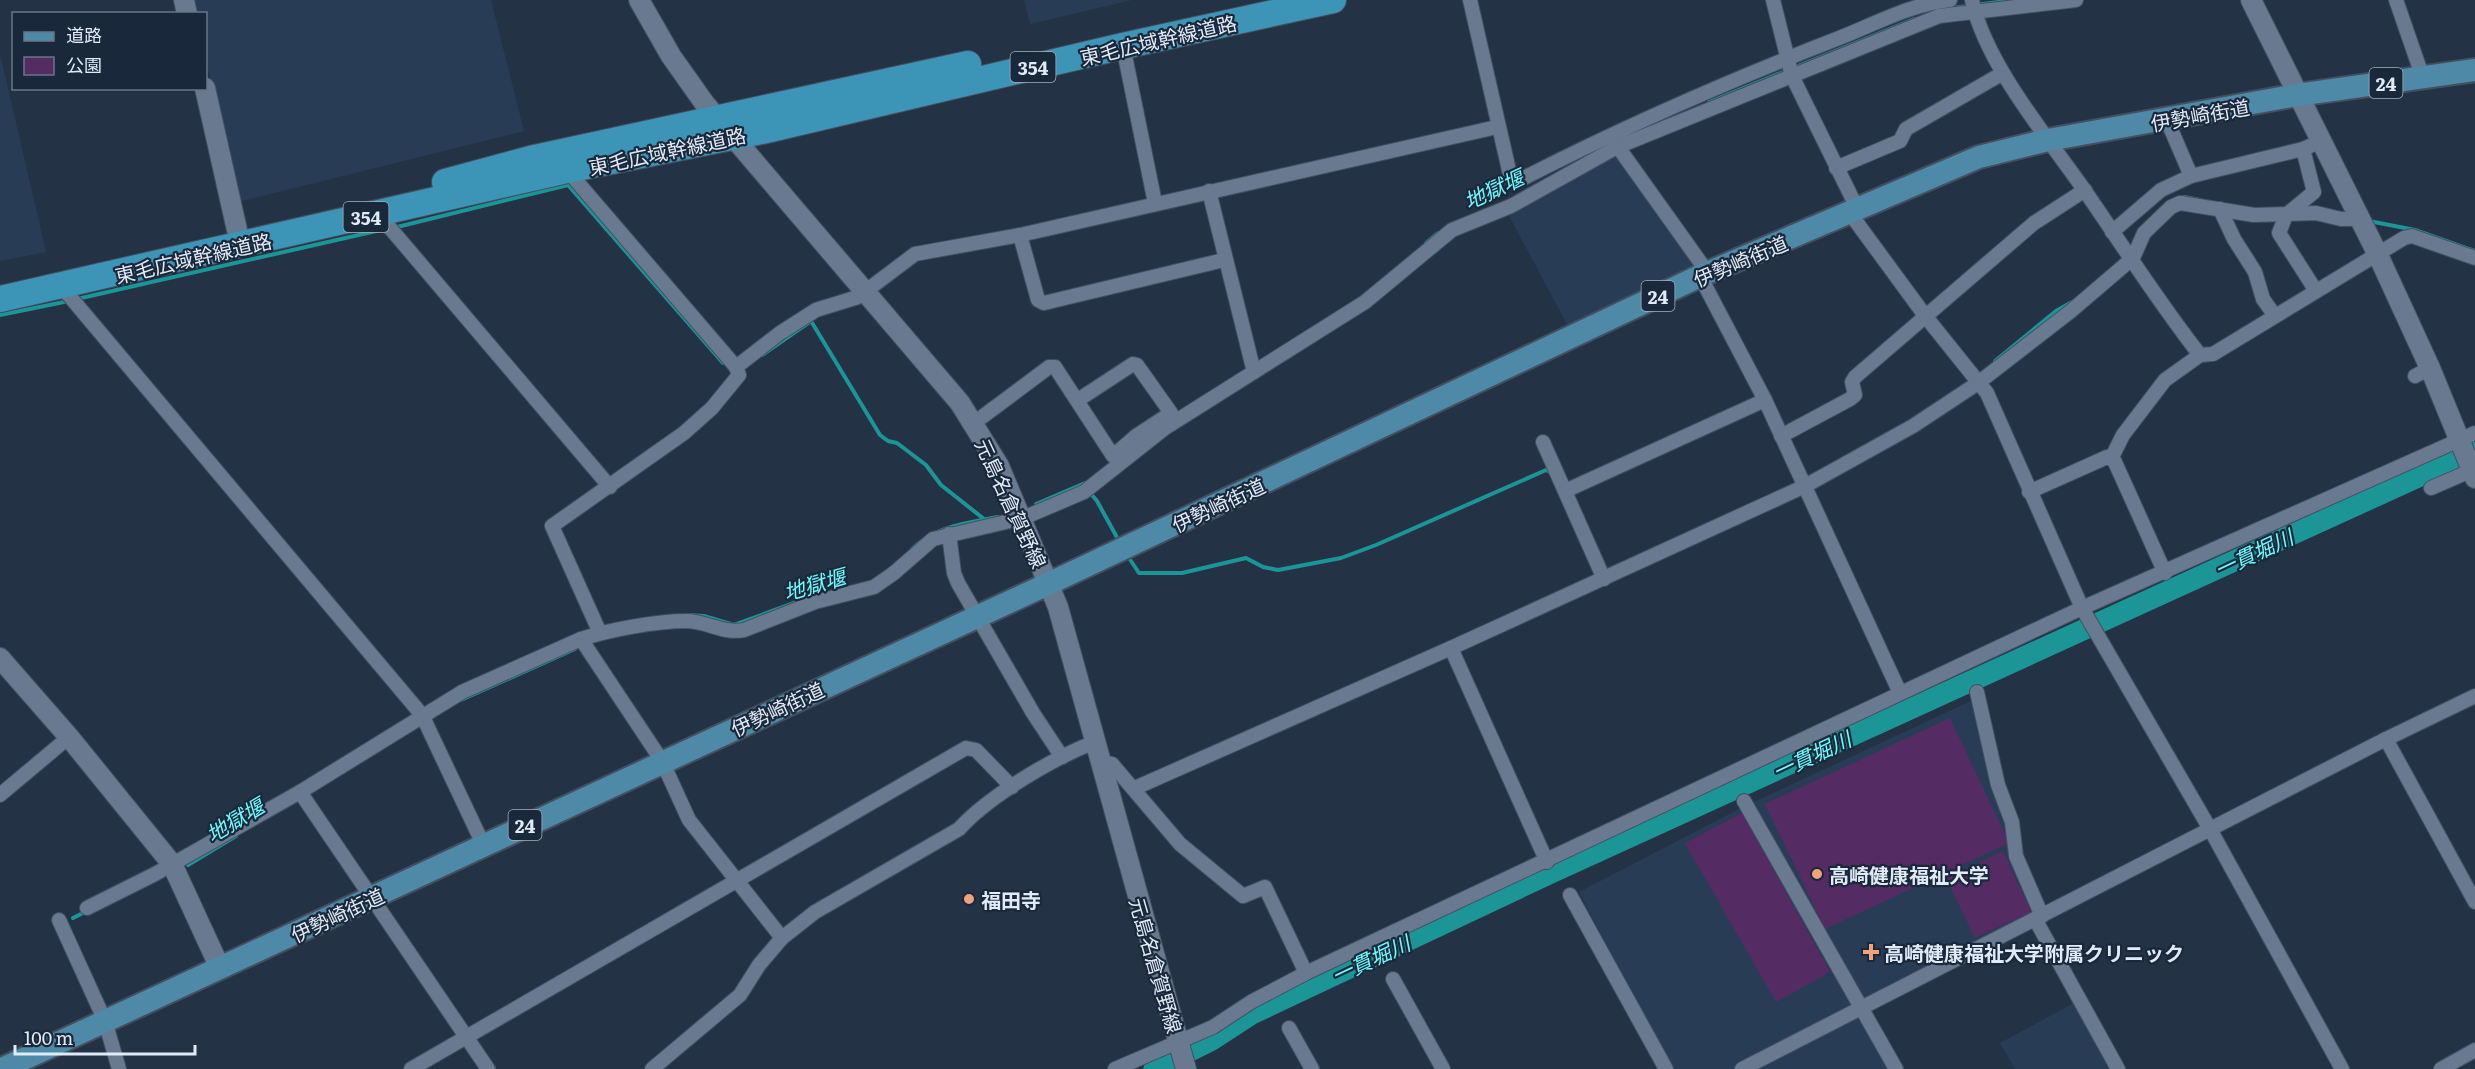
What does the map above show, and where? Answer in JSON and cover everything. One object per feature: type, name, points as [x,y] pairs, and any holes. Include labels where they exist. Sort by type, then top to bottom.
[{"type":"highway","name":"東毛広域幹線道路","points":[[0,299],[567,170],[725,128],[1256,0]]},
{"type":"highway","name":"東毛広域幹線道路","points":[[0,284],[237,230],[530,159],[725,128],[1334,0]]},
{"type":"main road","name":"元島名倉賀野線","points":[[639,0],[671,56],[725,128],[960,403],[999,465],[1050,583],[1065,631],[1186,1068]]},
{"type":"main road","points":[[2251,0],[2297,95],[2311,145],[2359,219],[2378,255],[2422,372],[2464,439],[2473,472]]},
{"type":"main road","name":"伊勢崎街道","points":[[2,1069],[976,615],[1050,583],[1704,274],[1979,156],[2048,140],[2297,95],[2475,70]]},
{"type":"main road","points":[[204,90],[237,230]]},
{"type":"main road","points":[[0,658],[69,737],[172,864],[220,968]]},
{"type":"street","points":[[1470,0],[1497,127],[1511,179],[1518,181],[1609,134],[1788,58],[1922,6],[1950,0]]},
{"type":"street","points":[[1773,0],[1792,76],[1836,168],[1853,210],[1926,317],[1987,393],[2029,492],[2084,610],[2210,829],[2342,1069]]},
{"type":"street","points":[[974,423],[1049,367],[1055,367],[1078,400],[1097,435],[1113,456],[1128,450],[1165,428],[1365,302],[1452,230],[1510,206],[1617,147],[1928,20],[1973,6],[2076,0]]},
{"type":"street","points":[[2396,0],[2423,78]]},
{"type":"street","points":[[1973,6],[2003,73],[2200,355]]},
{"type":"street","points":[[1123,46],[1155,203]]},
{"type":"street","points":[[1836,168],[1900,141],[1906,129],[2003,73]]},
{"type":"street","points":[[2167,120],[2191,176]]},
{"type":"street","points":[[736,367],[780,333],[816,310],[858,297],[915,254],[1020,235],[1497,127]]},
{"type":"street","points":[[1609,134],[1704,274],[1765,400],[1900,693]]},
{"type":"street","points":[[2112,232],[2161,190],[2191,176],[2311,145],[2314,192],[2286,215],[2279,233],[2316,291]]},
{"type":"street","points":[[567,170],[736,367],[739,375],[712,408],[684,433],[552,526],[600,633]]},
{"type":"street","points":[[1781,436],[1855,395],[1852,382],[1855,377],[2034,223],[2085,190]]},
{"type":"street","points":[[1209,191],[1224,260],[1254,372]]},
{"type":"street","points":[[1135,788],[1604,579],[1804,486],[1921,422],[1978,383],[2071,311],[2131,259],[2144,233],[2171,207],[2191,202],[2254,215],[2316,213],[2341,219],[2359,219]]},
{"type":"street","points":[[2220,209],[2234,239],[2255,272],[2263,299],[2275,316]]},
{"type":"street","points":[[379,214],[610,487]]},
{"type":"street","points":[[1020,235],[1038,300],[1044,303],[1224,260]]},
{"type":"street","points":[[2111,459],[2123,435],[2165,380],[2200,355],[2212,354],[2404,238],[2412,236],[2475,258]]},
{"type":"street","points":[[61,286],[422,715],[483,844]]},
{"type":"street","points":[[87,908],[172,864],[300,792],[462,692],[581,639],[600,633],[684,620],[702,622],[731,632],[744,630],[815,602],[874,587],[933,539],[1023,518],[1084,492],[1171,413],[1137,365],[1133,364],[1078,400]]},
{"type":"street","points":[[1565,491],[1765,400]]},
{"type":"street","points":[[1115,1069],[1213,1027],[1251,1002],[1306,973],[1547,862],[1900,693],[2464,439]]},
{"type":"street","points":[[1543,442],[1604,579]]},
{"type":"street","points":[[2029,492],[2107,457],[2114,460],[2165,573]]},
{"type":"street","points":[[2431,488],[2473,472]]},
{"type":"street","points":[[949,534],[954,573],[976,615],[999,649],[1033,713],[1062,757]]},
{"type":"street","points":[[581,639],[662,761],[689,820],[734,881],[782,938]]},
{"type":"street","points":[[1451,648],[1547,862]]},
{"type":"street","points":[[1977,692],[1998,785],[2012,822],[2016,855],[2038,917],[2118,1069]]},
{"type":"street","points":[[1742,1069],[2386,739],[2475,696]]},
{"type":"street","points":[[0,795],[69,737]]},
{"type":"street","points":[[2386,739],[2475,902]]},
{"type":"street","points":[[652,1069],[740,995],[759,965],[782,938],[815,912],[959,829],[975,811],[1062,757],[1095,742]]},
{"type":"street","points":[[411,1069],[966,748],[976,750],[1012,788]]},
{"type":"street","points":[[1101,762],[1112,764],[1135,788],[1180,844],[1243,896],[1265,887],[1306,973]]},
{"type":"street","points":[[300,792],[488,1069]]},
{"type":"street","points":[[1744,801],[1896,1069]]},
{"type":"street","points":[[1570,896],[1666,1069]]},
{"type":"street","points":[[59,920],[105,1021],[119,1069]]},
{"type":"street","points":[[1393,979],[1443,1069]]},
{"type":"street","points":[[1289,1028],[1312,1069]]},
{"type":"street","points":[[2441,1069],[2475,1050]]},
{"type":"shaded area","points":[[192,0],[491,0],[524,131],[238,202],[207,65],[207,12],[195,12]]},
{"type":"shaded area","points":[[1024,0],[1132,0],[1030,24]]},
{"type":"shaded area","points":[[0,54],[46,252],[0,261]]},
{"type":"shaded area","points":[[1614,153],[1694,264],[1690,271],[1569,328],[1507,212]]},
{"type":"shaded area","name":"高崎健康福祉大学","points":[[1975,699],[2035,911],[1852,1005],[1888,1069],[1672,1069],[1579,892],[1741,808]]},
{"type":"shaded area","points":[[2074,1003],[2110,1069],[2015,1069],[2000,1043]]},
{"type":"green space","points":[[1950,718],[2009,843],[1825,929],[1765,804]]},
{"type":"green space","points":[[1742,813],[1830,972],[1776,1002],[1685,843]]},
{"type":"green space","points":[[2003,851],[2031,912],[1975,938],[1946,878]]},
{"type":"waterway","name":"地獄堰","points":[[1952,8],[2014,0]]},
{"type":"waterway","name":"地獄堰","points":[[1709,102],[1914,19]]},
{"type":"waterway","points":[[393,228],[568,185],[723,363]]},
{"type":"waterway","points":[[2184,197],[2200,200]]},
{"type":"waterway","points":[[2369,221],[2415,230],[2475,251]]},
{"type":"waterway","points":[[77,299],[385,229]]},
{"type":"waterway","name":"地獄堰","points":[[1426,243],[1438,233]]},
{"type":"waterway","points":[[0,315],[69,301]]},
{"type":"waterway","points":[[1995,361],[2056,311],[2072,302]]},
{"type":"waterway","points":[[762,355],[811,321],[880,435],[888,441],[897,443],[926,465],[941,485],[984,519]]},
{"type":"waterway","name":"一貫堀川","points":[[1154,1069],[1212,1040],[1252,1014],[1551,873],[2475,451]]},
{"type":"waterway","points":[[1127,555],[1139,573],[1182,573],[1246,558],[1263,567],[1278,570],[1341,558],[1376,545],[1546,470],[1550,472]]},
{"type":"waterway","name":"地獄堰","points":[[1036,504],[1085,483]]},
{"type":"waterway","points":[[1083,484],[1097,501],[1119,541]]},
{"type":"waterway","name":"地獄堰","points":[[912,549],[941,530],[998,517]]},
{"type":"waterway","name":"地獄堰","points":[[689,615],[704,616],[734,625],[805,599]]},
{"type":"waterway","name":"地獄堰","points":[[461,700],[575,649]]},
{"type":"waterway","name":"地獄堰","points":[[188,865],[236,836]]},
{"type":"waterway","name":"地獄堰","points":[[73,918],[85,912]]},
{"type":"place","name":"高崎健康福祉大学","points":[[1817,874]]},
{"type":"place","name":"福田寺","points":[[969,899]]},
{"type":"place","name":"高崎健康福祉大学附属クリニック","points":[[1871,952]]}]
